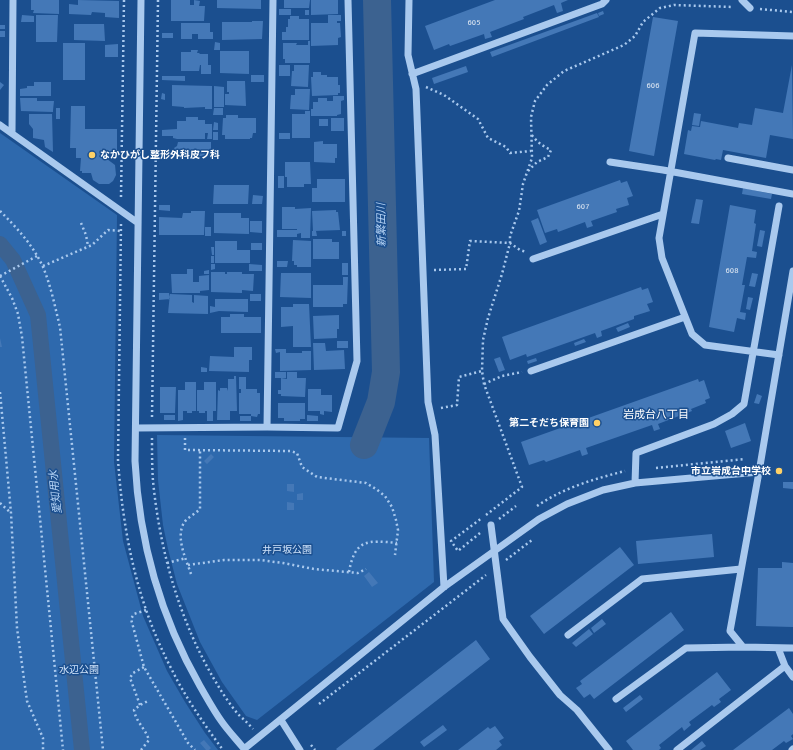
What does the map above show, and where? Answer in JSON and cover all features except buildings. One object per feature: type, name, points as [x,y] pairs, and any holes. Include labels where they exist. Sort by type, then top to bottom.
[{"type":"street","points":[[12,133],[13,0]]},
{"type":"street","points":[[141,0],[135,461],[136,487],[145,544],[162,606],[188,664],[202,690],[222,721],[245,749],[444,587],[545,516],[567,504],[603,490],[635,484],[759,472]]},
{"type":"street","points":[[267,427],[273,0]]},
{"type":"street","points":[[136,428],[338,428],[357,361],[348,0]]},
{"type":"street","points":[[409,0],[408,55],[416,89],[428,402],[435,435],[444,587]]},
{"type":"street","points":[[412,74],[602,4],[606,0]]},
{"type":"street","points":[[742,0],[750,8]]},
{"type":"street","points":[[779,355],[706,345],[692,334],[662,258],[660,238],[696,33],[793,36]]},
{"type":"street","points":[[0,125],[138,223]]},
{"type":"street","points":[[728,158],[793,170]]},
{"type":"street","points":[[610,162],[793,194]]},
{"type":"street","points":[[635,484],[636,453],[714,424],[732,414],[744,404],[779,206]]},
{"type":"street","points":[[533,259],[664,214]]},
{"type":"street","points":[[743,647],[730,631],[793,271]]},
{"type":"street","points":[[531,371],[685,317]]},
{"type":"street","points":[[491,525],[503,619],[560,695],[577,710],[609,750]]},
{"type":"street","points":[[568,635],[642,579],[741,569]]},
{"type":"street","points":[[616,699],[686,648],[793,648]]},
{"type":"street","points":[[778,648],[785,666],[793,677]]},
{"type":"street","points":[[677,750],[785,666]]},
{"type":"street","points":[[281,720],[300,750]]},
{"type":"path","points":[[158,0],[152,428],[153,481],[167,563],[187,624],[218,685],[238,713],[259,738]]},
{"type":"path","points":[[416,89],[426,87],[444,95],[478,119],[488,138],[506,147],[510,153],[531,151]]},
{"type":"path","points":[[528,171],[537,162],[548,157],[551,150],[535,140],[531,133]]},
{"type":"path","points":[[0,211],[21,234],[43,266],[60,327],[103,750]]},
{"type":"path","points":[[81,223],[88,246]]},
{"type":"path","points":[[43,266],[92,245],[108,230],[121,231]]},
{"type":"path","points":[[423,271],[466,269],[470,241],[510,243],[520,250],[529,252],[533,259]]},
{"type":"path","points":[[36,256],[0,276],[12,298],[18,314],[22,337],[63,750]]},
{"type":"path","points":[[430,409],[458,405],[459,377],[482,371]]},
{"type":"path","points":[[484,384],[502,376],[531,371]]},
{"type":"path","points":[[0,392],[11,513],[16,628],[28,701],[43,738],[43,750]]},
{"type":"path","points":[[185,428],[185,450],[297,453],[302,467],[317,477],[366,484],[376,489],[385,496],[392,507],[396,520],[398,530],[395,555]]},
{"type":"path","points":[[191,574],[180,536],[182,527],[186,520],[200,510],[200,450]]},
{"type":"path","points":[[0,503],[11,513]]},
{"type":"path","points":[[349,572],[351,559],[356,550],[366,543],[377,541],[397,543]]},
{"type":"path","points":[[167,563],[186,558]]},
{"type":"path","points":[[188,565],[224,560],[260,560],[284,562],[314,569],[358,573],[366,569]]},
{"type":"path","points":[[146,610],[134,614],[131,619],[144,666],[188,743],[195,750]]},
{"type":"path","points":[[140,705],[130,678],[133,673],[144,666]]},
{"type":"path","points":[[141,750],[149,740],[146,732],[135,717],[134,710],[148,701]]},
{"type":"green space","name":"水辺公園","points":[[0,133],[117,215],[114,462],[123,541],[143,616],[167,671],[205,733],[218,750],[0,750]]},
{"type":"green space","name":"井戸坂公園","points":[[157,435],[429,438],[434,582],[257,720],[246,716],[222,682],[200,642],[177,584],[163,525],[158,480]]},
{"type":"waterway","name":"新繁田川","points":[[364,445],[381,402],[386,372],[377,0]]},
{"type":"waterway","name":"愛知用水","points":[[0,244],[13,260],[38,315],[82,750]]},
{"type":"place","name":"なかひがし整形外科皮フ科","points":[[92,155]]},
{"type":"place","name":"第二そだち保育園","points":[[597,423]]},
{"type":"place","name":"市立岩成台中学校","points":[[779,471]]},
{"type":"district","name":"岩成台八丁目","points":[[656,415]]}]
